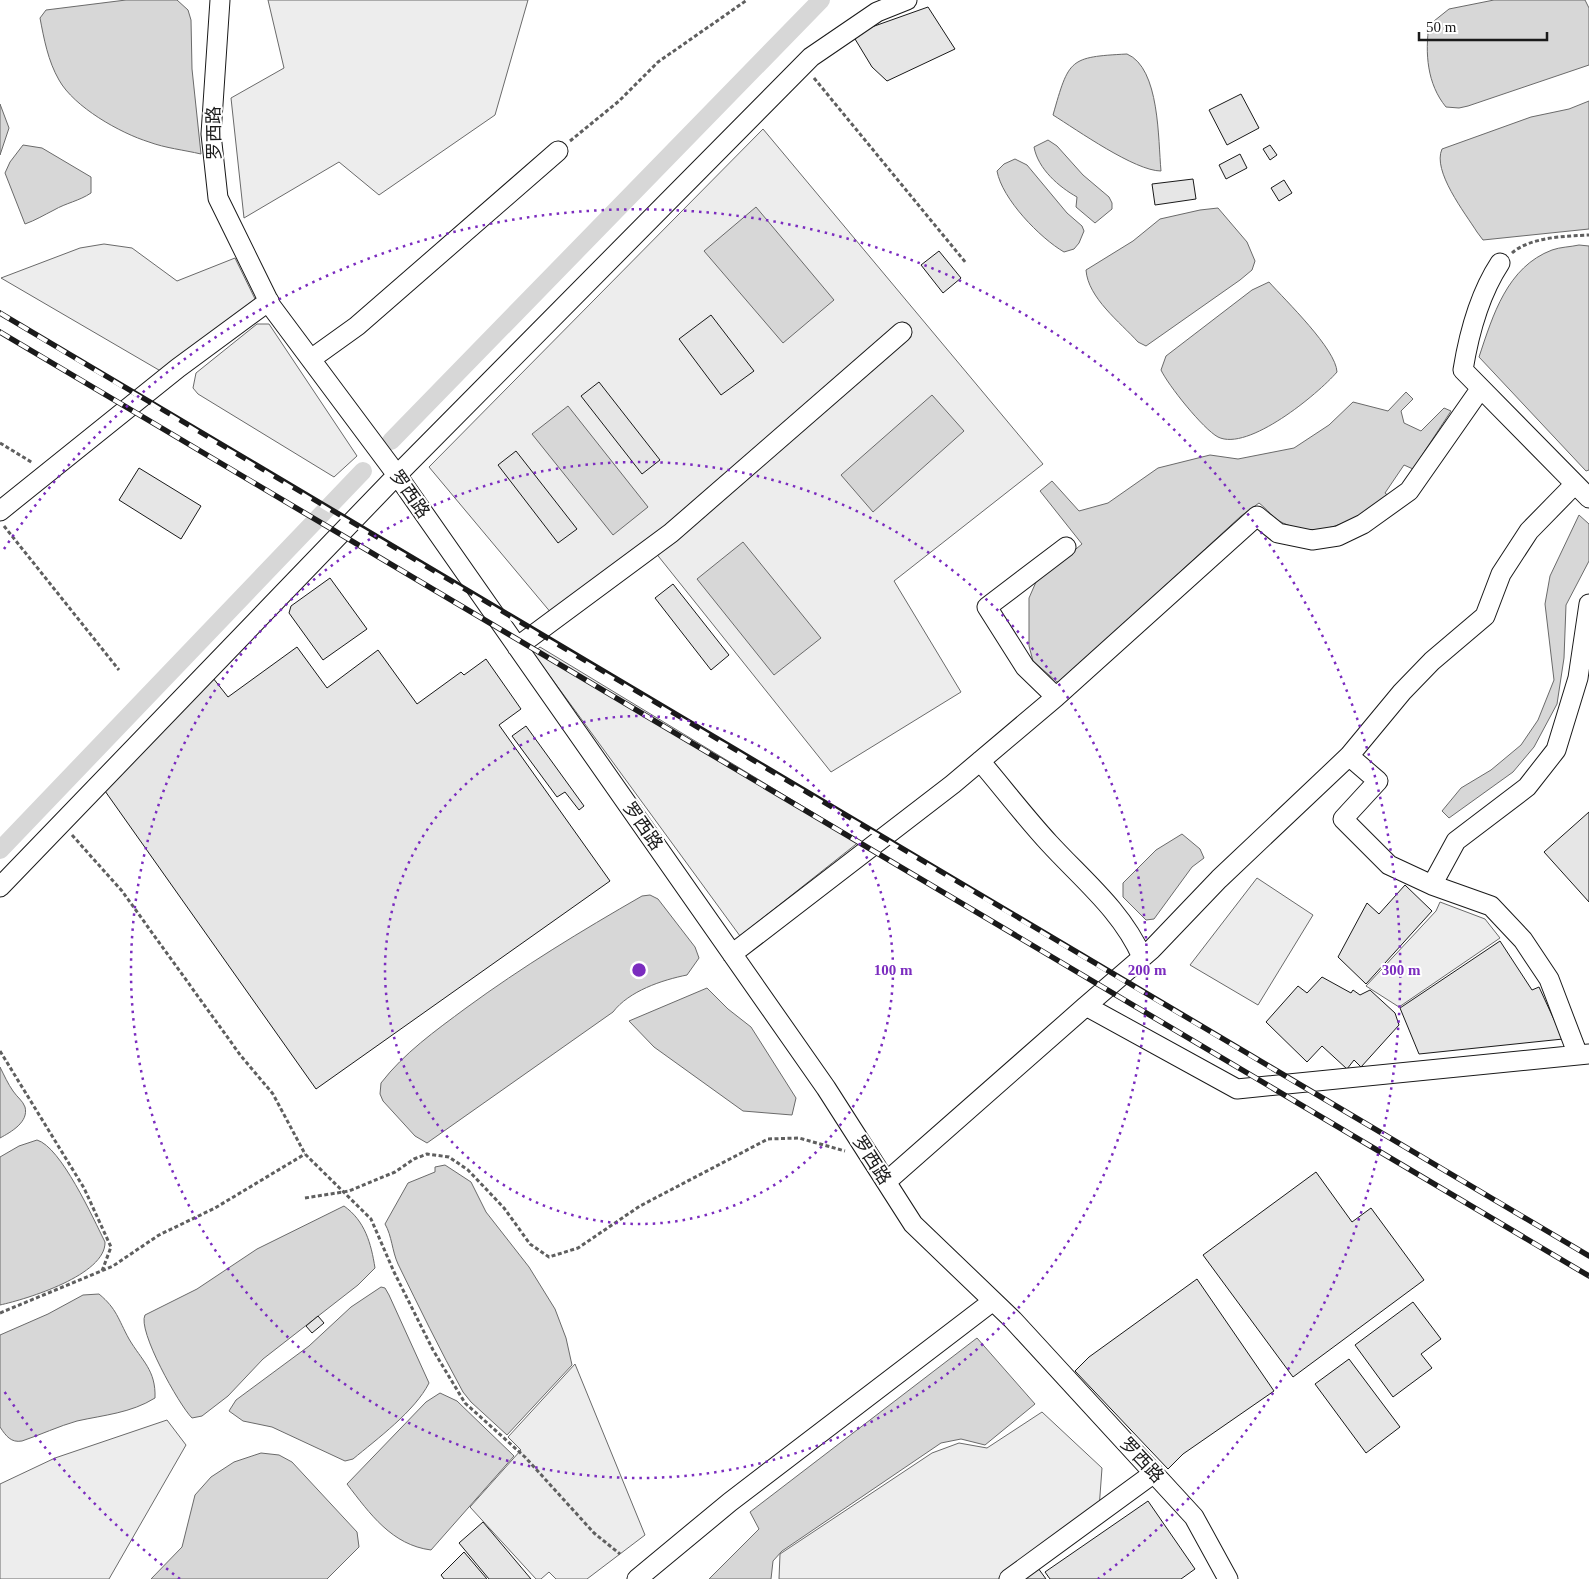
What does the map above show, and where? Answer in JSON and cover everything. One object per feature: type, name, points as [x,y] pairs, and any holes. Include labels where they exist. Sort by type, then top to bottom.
[{"type":"street","name":"罗西路","points":[[220,0],[211,134],[218,198],[269,301],[397,475],[826,1088],[913,1224],[993,1301],[1194,1517],[1228,1579]]},
{"type":"street","points":[[0,886],[397,475],[811,56],[877,12],[907,0]]},
{"type":"street","points":[[311,360],[357,326],[558,152]]},
{"type":"street","points":[[1500,263],[1488,281],[1475,318],[1463,370],[1589,498]]},
{"type":"street","points":[[0,511],[178,368],[269,301]]},
{"type":"street","points":[[518,647],[670,533],[902,332]]},
{"type":"street","points":[[732,954],[980,761],[1056,697],[1257,516],[1278,532],[1312,540],[1321,539],[1338,536],[1363,524],[1409,491],[1481,388]]},
{"type":"street","points":[[886,1182],[1142,957],[1219,879],[1349,756],[1402,692],[1432,661],[1485,616],[1501,574],[1529,531],[1574,484]]},
{"type":"street","points":[[1056,697],[1025,667],[987,607],[1066,547]]},
{"type":"street","points":[[1432,885],[1456,841],[1527,786],[1556,750],[1578,678],[1589,604]]},
{"type":"street","points":[[1086,1006],[1238,1089],[1584,1054],[1549,979],[1523,940],[1491,906],[1432,885],[1389,865],[1343,819],[1378,781],[1349,756]]},
{"type":"street","points":[[980,761],[1048,842],[1108,904],[1134,938],[1142,957]]},
{"type":"street","points":[[637,1579],[730,1502],[993,1301]]},
{"type":"street","points":[[1009,1579],[1154,1473]]},
{"type":"path","points":[[558,152],[619,101],[658,62],[746,0]]},
{"type":"path","points":[[802,66],[966,263]]},
{"type":"path","points":[[1500,263],[1517,248],[1532,243],[1571,236],[1589,235]]},
{"type":"path","points":[[0,443],[48,473]]},
{"type":"path","points":[[0,521],[119,670]]},
{"type":"path","points":[[62,823],[122,891],[241,1056],[273,1094],[305,1154],[375,1226],[394,1272],[433,1350],[464,1403],[525,1457],[594,1533],[620,1554]]},
{"type":"path","points":[[0,1051],[84,1188],[103,1227],[111,1248],[102,1270]]},
{"type":"path","points":[[305,1198],[343,1192],[395,1172],[414,1159],[427,1154],[449,1157],[468,1170],[504,1208],[530,1244],[549,1258],[578,1248],[640,1206],[768,1139],[799,1138],[844,1151],[863,1146]]},
{"type":"path","points":[[0,1313],[102,1270],[158,1235],[215,1208],[305,1154]]},
{"type":"shaded area","points":[[126,0],[177,0],[188,10],[191,20],[192,69],[201,154],[155,144],[112,126],[75,100],[55,73],[47,50],[40,18],[46,10]]},
{"type":"shaded area","points":[[268,0],[528,0],[495,115],[379,195],[339,162],[244,218],[231,98],[284,68]]},
{"type":"shaded area","points":[[1494,0],[1585,0],[1589,8],[1589,65],[1468,106],[1459,108],[1446,107],[1431,78],[1427,46],[1429,25],[1449,9]]},
{"type":"shaded area","points":[[1127,54],[1138,62],[1146,74],[1151,89],[1158,124],[1161,171],[1150,169],[1122,157],[1053,115],[1063,82],[1074,65],[1082,60],[1093,57]]},
{"type":"shaded area","points":[[1589,101],[1589,229],[1483,240],[1451,192],[1442,169],[1440,158],[1442,149],[1531,117],[1569,109]]},
{"type":"shaded area","points":[[0,104],[9,128],[0,155]]},
{"type":"shaded area","points":[[763,129],[1043,464],[894,581],[961,692],[831,772],[647,542],[552,614],[429,467]]},
{"type":"shaded area","points":[[1048,140],[1057,146],[1083,175],[1109,197],[1112,209],[1095,223],[1076,207],[1077,197],[1057,183],[1040,163],[1034,147]]},
{"type":"shaded area","points":[[23,145],[42,148],[91,177],[91,193],[25,224],[5,173],[10,162]]},
{"type":"shaded area","points":[[1015,159],[1027,165],[1067,213],[1082,226],[1084,231],[1074,249],[1064,252],[1054,246],[1023,217],[1006,194],[997,171],[1004,164]]},
{"type":"shaded area","points":[[756,207],[834,300],[783,343],[704,251]]},
{"type":"shaded area","points":[[1218,208],[1247,242],[1255,261],[1252,270],[1146,346],[1138,342],[1099,300],[1092,290],[1086,270],[1133,241],[1160,219]]},
{"type":"shaded area","points":[[104,244],[132,248],[177,281],[235,258],[258,305],[164,373],[1,278],[80,248]]},
{"type":"shaded area","points":[[1579,245],[1589,246],[1589,470],[1586,471],[1479,357],[1496,309],[1513,280],[1537,258],[1552,250]]},
{"type":"shaded area","points":[[1269,282],[1320,338],[1334,362],[1337,372],[1315,394],[1264,429],[1247,436],[1231,439],[1218,437],[1186,406],[1161,370],[1166,356],[1252,290]]},
{"type":"shaded area","points":[[257,324],[269,324],[357,456],[334,477],[198,394],[193,388],[196,373]]},
{"type":"shaded area","points":[[1406,392],[1413,399],[1401,411],[1404,423],[1421,431],[1444,408],[1451,411],[1413,469],[1404,465],[1385,493],[1390,497],[1339,525],[1312,530],[1283,523],[1259,503],[1241,516],[1131,617],[1065,682],[1057,682],[1033,661],[1029,646],[1029,598],[1036,582],[1082,544],[1040,491],[1052,481],[1079,511],[1108,503],[1158,468],[1210,455],[1238,459],[1294,448],[1329,425],[1353,402],[1388,411]]},
{"type":"shaded area","points":[[932,395],[964,431],[873,512],[841,475]]},
{"type":"shaded area","points":[[568,406],[648,507],[613,535],[532,434]]},
{"type":"shaded area","points":[[1579,515],[1589,524],[1589,561],[1566,605],[1564,658],[1557,704],[1534,747],[1513,772],[1449,818],[1442,811],[1461,788],[1491,770],[1521,745],[1538,720],[1554,680],[1545,604],[1550,576]]},
{"type":"shaded area","points":[[743,542],[821,638],[774,675],[697,579]]},
{"type":"shaded area","points":[[540,647],[860,841],[740,936],[533,653]]},
{"type":"shaded area","points":[[1182,834],[1200,849],[1204,858],[1192,867],[1154,919],[1146,920],[1123,897],[1123,883],[1156,850]]},
{"type":"shaded area","points":[[1257,878],[1313,915],[1258,1005],[1190,965]]},
{"type":"shaded area","points":[[650,895],[658,899],[695,947],[699,958],[687,975],[657,983],[637,992],[613,1012],[427,1143],[415,1136],[383,1101],[380,1094],[381,1083],[410,1052],[432,1034],[487,993],[552,950],[642,896]]},
{"type":"shaded area","points":[[1440,902],[1485,919],[1500,938],[1399,1007],[1366,986],[1436,911]]},
{"type":"shaded area","points":[[707,988],[728,1009],[751,1027],[796,1098],[792,1115],[743,1111],[654,1047],[629,1021]]},
{"type":"shaded area","points":[[0,1067],[11,1088],[24,1105],[26,1112],[18,1126],[0,1138]]},
{"type":"shaded area","points":[[37,1140],[46,1145],[66,1169],[85,1201],[105,1242],[102,1254],[93,1265],[79,1275],[45,1291],[0,1305],[0,1157],[19,1146]]},
{"type":"shaded area","points":[[445,1165],[471,1182],[486,1212],[529,1267],[555,1309],[566,1338],[572,1365],[507,1435],[471,1402],[463,1392],[398,1264],[385,1224],[408,1183],[435,1172],[435,1167]]},
{"type":"shaded area","points":[[344,1206],[357,1218],[366,1233],[375,1268],[358,1285],[263,1359],[228,1396],[202,1416],[192,1418],[169,1384],[153,1351],[144,1323],[145,1315],[197,1289],[257,1249]]},
{"type":"shaded area","points":[[381,1287],[385,1288],[389,1295],[429,1383],[415,1404],[384,1434],[353,1459],[345,1461],[272,1427],[243,1421],[229,1411],[236,1400],[309,1346],[351,1307]]},
{"type":"shaded area","points":[[99,1294],[114,1310],[129,1339],[151,1373],[155,1388],[155,1398],[127,1410],[63,1425],[22,1441],[12,1440],[0,1427],[0,1335],[48,1314],[83,1295]]},
{"type":"shaded area","points":[[977,1338],[1035,1404],[985,1445],[961,1439],[941,1443],[782,1551],[773,1561],[771,1579],[709,1579],[759,1529],[750,1512]]},
{"type":"shaded area","points":[[575,1364],[645,1535],[587,1579],[556,1579],[549,1572],[541,1579],[536,1579],[470,1507],[521,1450],[508,1437]]},
{"type":"shaded area","points":[[440,1393],[457,1401],[514,1456],[431,1550],[417,1547],[393,1535],[373,1517],[347,1484],[426,1402]]},
{"type":"shaded area","points":[[1042,1412],[1102,1468],[1099,1509],[1000,1579],[779,1579],[780,1554],[932,1453],[959,1443],[987,1448]]},
{"type":"shaded area","points":[[167,1420],[186,1445],[109,1579],[0,1579],[0,1484],[55,1458]]},
{"type":"shaded area","points":[[261,1453],[279,1455],[292,1462],[357,1532],[359,1547],[327,1579],[151,1579],[182,1547],[195,1495],[211,1477],[234,1462]]},
{"type":"building","points":[[928,7],[955,49],[887,81],[872,67],[852,34]]},
{"type":"building","points":[[1241,94],[1259,128],[1227,145],[1209,110]]},
{"type":"building","points":[[1270,145],[1277,155],[1270,160],[1263,149]]},
{"type":"building","points":[[1240,154],[1247,168],[1226,179],[1219,165]]},
{"type":"building","points":[[1193,179],[1196,199],[1155,205],[1152,184]]},
{"type":"building","points":[[1284,180],[1292,193],[1279,201],[1271,188]]},
{"type":"building","points":[[939,251],[961,278],[943,293],[921,265]]},
{"type":"building","points":[[711,315],[754,371],[721,395],[679,339]]},
{"type":"building","points":[[599,382],[660,460],[642,474],[581,396]]},
{"type":"building","points":[[516,451],[577,529],[558,543],[498,465]]},
{"type":"building","points":[[139,468],[201,506],[181,539],[119,500]]},
{"type":"building","points":[[330,578],[367,629],[323,660],[289,613],[291,606]]},
{"type":"building","points":[[673,584],[729,655],[711,670],[655,598]]},
{"type":"building","points":[[297,647],[327,688],[378,650],[417,704],[461,672],[464,675],[486,659],[521,709],[499,725],[610,881],[316,1089],[105,791],[213,678],[228,697]]},
{"type":"building","points":[[526,726],[584,806],[579,810],[565,792],[557,797],[512,736]]},
{"type":"building","points":[[1589,812],[1589,902],[1544,852]]},
{"type":"building","points":[[1405,885],[1432,911],[1366,984],[1338,957],[1367,903],[1379,914]]},
{"type":"building","points":[[1500,941],[1532,990],[1539,987],[1563,1039],[1419,1054],[1400,1008]]},
{"type":"building","points":[[1322,977],[1351,993],[1353,990],[1360,995],[1370,990],[1395,1013],[1399,1025],[1361,1067],[1354,1060],[1347,1069],[1322,1046],[1307,1062],[1266,1022],[1298,986],[1307,993]]},
{"type":"building","points":[[1316,1172],[1352,1222],[1371,1208],[1424,1280],[1293,1377],[1203,1255]]},
{"type":"building","points":[[1197,1279],[1274,1391],[1183,1454],[1168,1469],[1075,1371],[1089,1357]]},
{"type":"building","points":[[1413,1302],[1441,1339],[1421,1354],[1432,1368],[1393,1397],[1355,1345]]},
{"type":"building","points":[[318,1316],[324,1323],[312,1333],[306,1326]]},
{"type":"building","points":[[1349,1359],[1400,1427],[1366,1453],[1315,1384]]},
{"type":"building","points":[[1148,1501],[1195,1569],[1181,1579],[1050,1579],[1045,1572]]},
{"type":"building","points":[[483,1522],[531,1579],[489,1579],[459,1543]]},
{"type":"building","points":[[464,1552],[487,1579],[444,1579],[441,1575]]},
{"type":"building","points":[[1038,1568],[1046,1579],[1022,1579]]},
{"type":"waterway","points":[[391,441],[821,0]]},
{"type":"waterway","points":[[0,850],[363,471]]},
{"type":"railway","points":[[0,313],[595,668],[1589,1256]]},
{"type":"railway","points":[[0,332],[1589,1276]]}]
